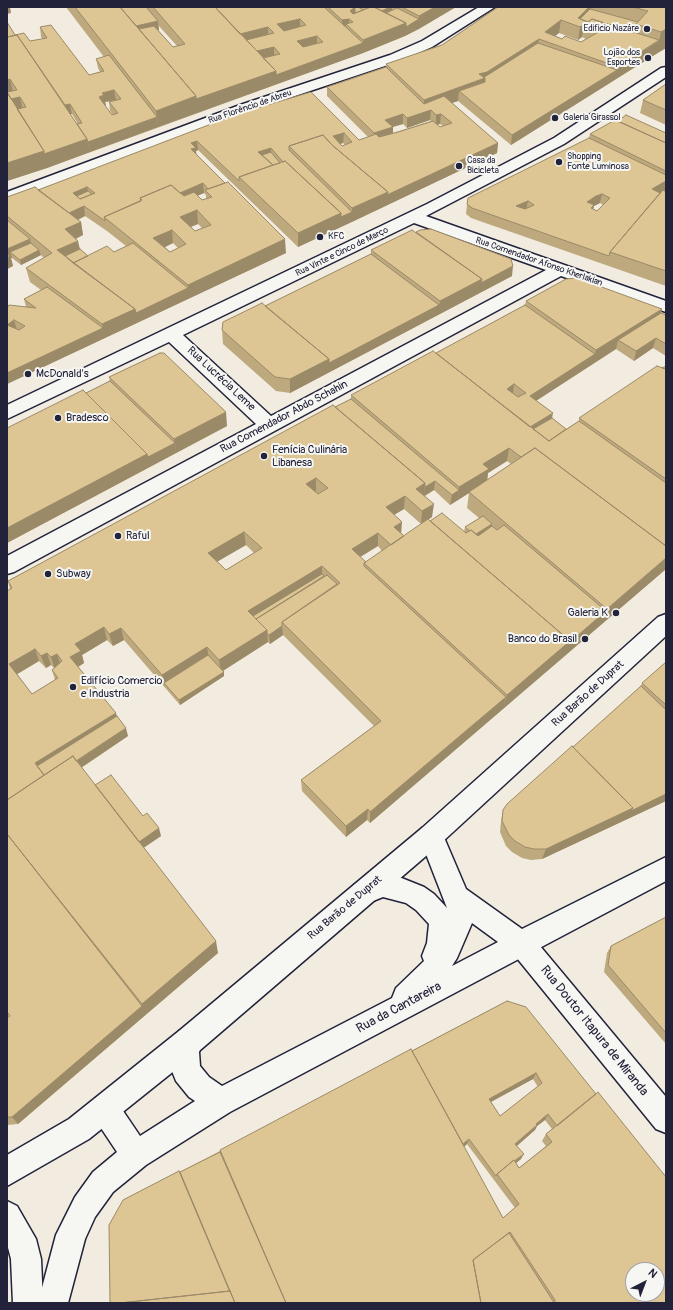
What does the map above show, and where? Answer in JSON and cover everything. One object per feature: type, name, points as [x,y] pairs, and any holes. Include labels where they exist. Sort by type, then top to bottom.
[{"type":"street","name":"Rua Florêncio de Abreu","points":[[7,197],[231,114],[395,58],[427,44],[488,7]]},
{"type":"street","name":"Rua Vinte e Cinco de Março","points":[[7,413],[413,217],[558,141],[666,70]]},
{"type":"street","name":"Rua Comendador Afonso Kherlakian","points":[[413,217],[666,306]]},
{"type":"street","name":"Rua Comendador Abdo Schahin","points":[[7,566],[561,269]]},
{"type":"street","name":"Rua Lucrécia Leme","points":[[172,334],[269,425]]},
{"type":"street","name":"Rua Barão de Duprat","points":[[7,1171],[79,1129],[189,1041],[431,836],[666,623]]},
{"type":"street","points":[[380,1018],[425,979],[448,949],[460,921],[460,904],[458,898],[431,836]]},
{"type":"street","name":"Rua da Cantareira","points":[[53,1303],[71,1236],[85,1208],[103,1182],[136,1155],[220,1102],[521,942],[666,868]]},
{"type":"street","points":[[363,893],[383,885],[394,887],[415,895],[437,914],[440,919],[442,932],[440,943],[425,979]]},
{"type":"street","name":"Rua Doutor Itapura de Miranda","points":[[458,898],[521,942],[666,1119]]},
{"type":"street","points":[[189,1041],[185,1052],[186,1071],[199,1087],[220,1102]]},
{"type":"street","points":[[105,1109],[136,1155]]},
{"type":"street","points":[[7,1216],[20,1239],[26,1258],[28,1303]]},
{"type":"building","points":[[75,7],[120,7],[196,96],[156,111]]},
{"type":"building","points":[[120,7],[146,7],[158,21],[136,26]]},
{"type":"building","points":[[153,7],[215,7],[276,71],[196,99],[196,96],[139,29],[154,26],[173,47],[185,44]]},
{"type":"building","points":[[215,7],[324,7],[363,43],[276,75],[276,71],[263,58],[280,54],[274,47],[257,51],[246,40],[274,33],[268,27],[240,34]],"holes":[[[300,19],[306,25],[284,31],[277,24]],[[317,36],[323,42],[303,47],[297,41]]]},
{"type":"building","points":[[328,7],[355,7],[350,11],[353,14],[374,7],[406,23],[363,40],[346,24],[353,22],[349,19],[342,20]]},
{"type":"building","points":[[355,7],[358,7],[363,10],[355,13]]},
{"type":"building","points":[[374,7],[390,7],[382,11]]},
{"type":"building","points":[[402,7],[435,7],[419,16]]},
{"type":"building","points":[[498,7],[589,7],[578,18],[588,22],[592,19],[659,40],[618,67],[539,39],[487,72],[479,74],[485,78],[424,100],[386,64],[442,45]],"holes":[[[561,20],[580,27],[584,24],[602,30],[581,42],[565,36],[562,39],[545,32]]]},
{"type":"building","points":[[632,7],[666,7],[666,29],[661,32],[636,24],[648,11]]},
{"type":"building","points":[[397,8],[419,19],[406,27],[406,23],[386,13]]},
{"type":"building","points":[[590,9],[638,22],[634,33],[592,19],[588,22],[580,19]]},
{"type":"building","points":[[7,22],[15,35],[24,33],[30,41],[47,38],[40,27],[51,25],[89,75],[104,71],[96,59],[109,55],[157,117],[88,142],[77,124],[82,123],[70,104],[65,105],[17,35],[7,37]],"holes":[[[114,90],[121,99],[109,102],[118,113],[112,115],[99,97],[104,95],[102,93]]]},
{"type":"building","points":[[17,35],[87,139],[44,154],[44,151],[17,109],[26,107],[20,97],[11,99],[7,92],[17,90],[10,79],[7,80],[7,37]]},
{"type":"building","points":[[538,43],[617,70],[512,135],[459,91],[485,82],[485,78],[483,77]]},
{"type":"building","points":[[386,67],[424,104],[444,96],[498,143],[387,195],[388,192],[332,145],[323,135],[289,146],[289,150],[352,212],[341,217],[341,213],[285,161],[283,162],[271,148],[258,152],[273,165],[239,177],[239,181],[197,141],[191,143],[196,148],[191,149],[225,183],[208,189],[203,183],[180,193],[171,185],[140,198],[141,201],[104,217],[105,221],[84,206],[69,213],[38,190],[240,113],[311,92],[359,140],[376,134],[379,137],[433,121],[440,127],[452,123],[441,114],[436,115],[431,110],[407,118],[403,114],[385,120],[393,127],[374,133],[327,87]],"holes":[[[344,133],[352,142],[342,146],[333,136]],[[87,187],[95,193],[80,199],[73,193]]]},
{"type":"building","points":[[666,84],[666,110],[643,100]]},
{"type":"building","points":[[7,92],[44,151],[7,163]]},
{"type":"building","points":[[626,115],[666,133],[666,143],[618,121]]},
{"type":"building","points":[[615,120],[666,143],[666,171],[590,134]]},
{"type":"building","points":[[323,135],[332,145],[388,192],[352,208],[289,146]]},
{"type":"building","points":[[589,138],[666,175],[666,181],[652,189],[660,193],[610,252],[609,256],[472,208],[467,204],[468,198]],"holes":[[[602,194],[610,198],[597,211],[591,208],[594,205],[587,202]],[[528,201],[534,205],[525,209],[516,206]]]},
{"type":"building","points":[[271,152],[280,163],[273,165],[262,155]]},
{"type":"building","points":[[285,161],[341,213],[298,233],[239,177]]},
{"type":"building","points":[[228,182],[285,239],[188,285],[104,217],[142,200],[140,198],[171,185],[184,196],[194,192],[202,200],[212,197],[205,190]],"holes":[[[197,210],[211,225],[195,231],[180,217]],[[172,230],[186,244],[170,252],[153,238]]]},
{"type":"building","points":[[35,187],[81,222],[65,229],[78,241],[57,250],[135,309],[102,324],[26,268],[52,253],[7,216],[7,197]]},
{"type":"building","points":[[663,190],[666,192],[666,271],[610,252]]},
{"type":"building","points":[[88,191],[92,194],[80,199],[77,196]]},
{"type":"building","points":[[7,220],[30,239],[7,249]]},
{"type":"building","points":[[431,229],[511,259],[513,266],[481,283],[482,279],[416,232]]},
{"type":"building","points":[[412,230],[482,279],[440,301],[371,250]]},
{"type":"building","points":[[31,243],[39,250],[20,260],[10,252]]},
{"type":"building","points":[[133,243],[188,288],[136,313],[135,309],[73,263],[107,246],[114,252]]},
{"type":"building","points":[[80,249],[88,256],[73,263],[65,256]]},
{"type":"building","points":[[371,254],[439,305],[329,363],[329,359],[265,306]]},
{"type":"building","points":[[577,278],[662,309],[596,350],[526,301],[566,279]]},
{"type":"building","points":[[47,287],[103,328],[7,373],[7,325],[7,308],[9,305],[36,308],[24,299]],"holes":[[[14,320],[25,326],[19,330],[7,325]]]},
{"type":"building","points":[[262,303],[329,359],[290,379],[275,377],[222,330],[223,322]]},
{"type":"building","points":[[525,305],[595,354],[530,396],[553,413],[530,427],[436,353]],"holes":[[[514,384],[526,393],[518,397],[507,389]]]},
{"type":"building","points":[[661,313],[666,315],[666,344],[656,338],[636,351],[618,340]]},
{"type":"building","points":[[433,351],[549,441],[579,421],[666,483],[666,546],[535,448],[521,457],[509,448],[483,464],[489,469],[459,487],[351,395]]},
{"type":"building","points":[[160,353],[164,353],[226,412],[174,439],[109,377]]},
{"type":"building","points":[[657,366],[666,369],[666,479],[579,418]]},
{"type":"building","points":[[110,381],[175,443],[148,457],[147,454],[86,393]]},
{"type":"building","points":[[83,390],[147,454],[7,528],[7,428]]},
{"type":"building","points":[[351,399],[459,490],[452,495],[435,481],[425,487],[425,483],[335,407]]},
{"type":"building","points":[[333,405],[425,483],[416,489],[434,504],[422,511],[405,496],[386,507],[402,522],[394,527],[404,536],[391,545],[378,533],[352,549],[366,562],[364,563],[364,566],[506,697],[370,812],[368,809],[346,826],[301,780],[381,721],[282,622],[340,583],[322,566],[248,611],[267,630],[219,660],[207,647],[162,675],[121,628],[109,634],[104,627],[75,644],[81,651],[70,657],[116,713],[35,763],[44,775],[7,800],[7,591],[12,588],[8,581]],"holes":[[[316,478],[328,488],[318,494],[306,484]],[[244,532],[262,548],[226,570],[208,553]],[[35,649],[41,656],[47,653],[51,657],[57,654],[62,661],[52,670],[58,678],[32,694],[9,664]]]},
{"type":"building","points":[[552,418],[566,429],[549,441],[533,429]]},
{"type":"building","points":[[535,448],[666,546],[666,558],[607,609],[469,492]]},
{"type":"building","points":[[442,513],[466,533],[471,530],[478,536],[492,526],[497,530],[504,525],[606,611],[569,643],[570,641],[430,521]]},
{"type":"building","points":[[483,516],[492,524],[476,534],[465,527]]},
{"type":"building","points":[[428,519],[570,641],[507,695],[364,563]]},
{"type":"building","points":[[322,574],[324,576],[256,619],[253,616]]},
{"type":"building","points":[[327,575],[337,584],[282,622],[282,626],[269,635],[267,634],[267,630],[256,619]]},
{"type":"building","points":[[208,655],[224,672],[179,700],[164,683]]},
{"type":"building","points":[[666,662],[666,705],[642,683]]},
{"type":"building","points":[[641,686],[666,710],[666,794],[631,811],[633,808],[573,747]]},
{"type":"building","points":[[117,716],[126,728],[76,761],[73,756],[44,775],[37,766]]},
{"type":"building","points":[[572,746],[633,808],[546,849],[525,847],[509,835],[502,821],[503,810],[507,804]]},
{"type":"building","points":[[73,756],[216,941],[142,1004],[7,834],[7,800]]},
{"type":"building","points":[[111,775],[143,816],[147,813],[159,828],[139,842],[95,785]]},
{"type":"building","points":[[7,834],[142,1006],[12,1117],[7,1117],[7,1018],[10,1016],[7,1012]]},
{"type":"building","points":[[666,917],[666,1033],[608,965],[611,946]]},
{"type":"building","points":[[507,1001],[526,1007],[596,1094],[557,1126],[548,1114],[515,1144],[524,1154],[514,1160],[496,1176],[469,1139],[463,1144],[412,1051]],"holes":[[[536,1073],[542,1083],[500,1116],[489,1099]]]},
{"type":"building","points":[[411,1049],[503,1218],[519,1204],[497,1174],[514,1160],[519,1168],[552,1142],[546,1134],[598,1092],[666,1177],[666,1303],[555,1303],[555,1300],[510,1232],[473,1260],[481,1303],[286,1303],[220,1150]]},
{"type":"building","points":[[220,1152],[286,1303],[235,1303],[180,1172]]},
{"type":"building","points":[[179,1171],[230,1291],[110,1303],[109,1225],[123,1200]]},
{"type":"building","points":[[509,1233],[554,1303],[481,1303],[473,1260]]},
{"type":"building","points":[[230,1291],[235,1303],[120,1303]]},
{"type":"place","name":"Edificio Nazáre","points":[[647,29]]},
{"type":"place","name":"Lojão dos Esportes","points":[[648,58]]},
{"type":"place","name":"Galeria Girassol","points":[[555,118]]},
{"type":"place","name":"Shopping Fonte Luminosa","points":[[559,162]]},
{"type":"place","name":"Casa da Bicicleta","points":[[459,166]]},
{"type":"place","name":"KFC","points":[[320,237]]},
{"type":"place","name":"McDonald's","points":[[28,374]]},
{"type":"place","name":"Bradesco","points":[[58,418]]},
{"type":"place","name":"Fenícia Culinária Libanesa","points":[[264,456]]},
{"type":"place","name":"Raful","points":[[118,536]]},
{"type":"place","name":"Subway","points":[[48,574]]},
{"type":"place","name":"Galeria K","points":[[616,613]]},
{"type":"place","name":"Banco do Brasil","points":[[585,639]]},
{"type":"place","name":"Edifício Comercio e Industria","points":[[73,687]]}]
